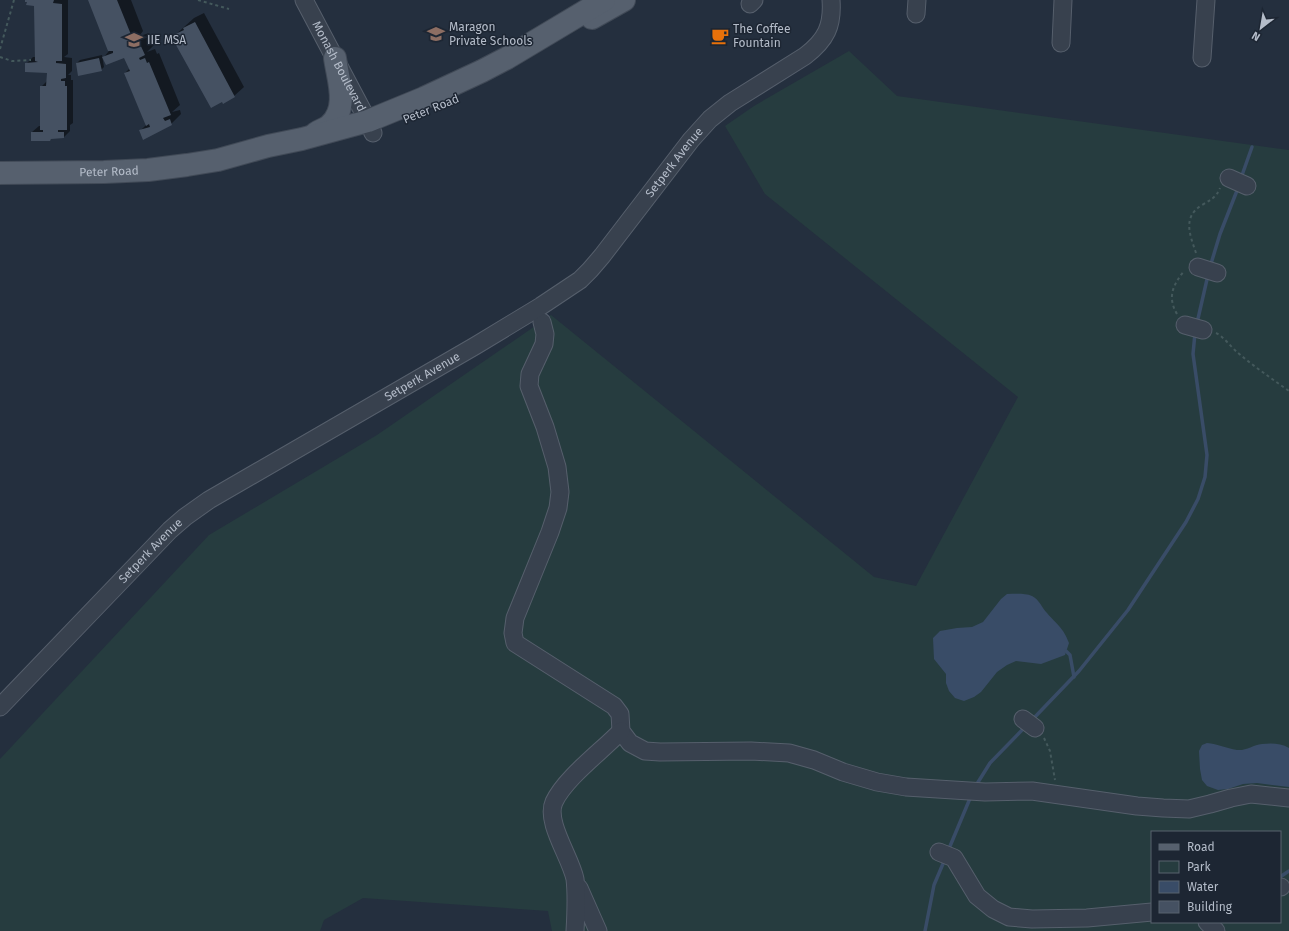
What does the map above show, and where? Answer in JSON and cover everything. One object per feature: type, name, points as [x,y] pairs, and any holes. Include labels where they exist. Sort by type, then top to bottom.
[{"type":"main road","name":"Peter Road","points":[[0,173],[148,170],[218,160],[275,158],[327,148],[424,98],[507,58],[604,0]]},
{"type":"main road","name":"Peter Road","points":[[218,160],[268,146],[370,127],[467,95],[624,0]]},
{"type":"main road","points":[[302,139],[329,126],[336,118],[342,98],[335,58]]},
{"type":"street","name":"Monash Boulevard","points":[[304,0],[370,127]]},
{"type":"street","name":"Setperk Avenue","points":[[0,707],[170,530],[185,517],[209,500],[475,346],[541,306],[580,280],[602,256],[700,128],[730,103],[817,47],[827,31],[832,11],[831,0]]},
{"type":"street","points":[[1061,43],[1062,0]]},
{"type":"street","points":[[1202,58],[1206,0]]},
{"type":"street","points":[[1200,267],[1218,272]]},
{"type":"street","points":[[542,322],[545,334],[544,344],[530,374],[529,386],[545,427],[557,467],[560,492],[558,508],[550,532],[515,618],[513,633],[515,643],[614,706],[620,714],[621,731],[630,743],[645,751],[660,752],[788,753],[814,760],[844,772],[877,782],[906,787],[974,791],[1032,791],[1137,806],[1189,809],[1251,794],[1289,798]]},
{"type":"street","points":[[598,931],[574,878],[556,830],[551,811],[554,801],[567,782],[621,731]]},
{"type":"street","points":[[947,855],[977,896],[993,910],[1009,917],[1032,919],[1087,918],[1151,912]]},
{"type":"street","points":[[574,878],[576,901],[575,931]]},
{"type":"street","points":[[1208,923],[1216,931]]},
{"type":"path","points":[[0,49],[14,0]]},
{"type":"path","points":[[198,0],[229,10]]},
{"type":"path","points":[[0,57],[12,61],[31,60]]},
{"type":"path","points":[[1236,181],[1226,178],[1221,183],[1218,194],[1196,210],[1190,218],[1189,230],[1200,267],[1193,266],[1185,270],[1175,282],[1172,298],[1174,309],[1199,329],[1225,341],[1242,356],[1289,391]]},
{"type":"path","points":[[1033,727],[1045,739],[1050,751],[1059,794]]},
{"type":"green space","points":[[849,51],[897,96],[1289,150],[1289,931],[552,931],[548,911],[363,898],[324,920],[320,931],[0,931],[0,759],[209,535],[377,435],[551,315],[874,577],[916,586],[1018,397],[765,194],[725,126],[754,106]]},
{"type":"water","points":[[1007,594],[1026,594],[1037,599],[1067,638],[1069,643],[1065,655],[1041,664],[1016,661],[997,672],[981,692],[974,697],[964,701],[955,698],[949,691],[946,683],[946,674],[934,659],[933,638],[940,631],[972,627],[983,622],[1001,599]]},
{"type":"water","points":[[1207,743],[1237,750],[1269,744],[1286,746],[1289,748],[1289,787],[1257,783],[1243,784],[1228,789],[1218,790],[1207,786],[1202,780],[1199,751],[1202,745]]},
{"type":"building","points":[[25,0],[54,0],[53,3],[62,4],[62,61],[56,61],[56,63],[66,64],[66,78],[61,79],[61,81],[65,81],[65,86],[67,86],[67,130],[58,130],[58,132],[64,132],[64,138],[51,139],[50,141],[31,141],[31,132],[43,132],[43,130],[40,130],[40,86],[46,86],[47,73],[25,72],[25,63],[38,62],[35,61],[34,6],[26,5],[27,2],[25,2]]},
{"type":"building","points":[[88,0],[117,0],[134,42],[130,43],[130,45],[139,42],[145,55],[139,58],[140,60],[145,58],[147,63],[149,62],[171,115],[163,118],[165,121],[170,119],[172,125],[143,140],[139,130],[150,127],[149,124],[146,126],[124,73],[130,71],[124,58],[106,65],[102,57],[113,53],[113,51],[108,51]]},
{"type":"building","points":[[195,22],[235,97],[223,104],[222,102],[211,108],[171,36],[184,30],[183,28]]},
{"type":"building","points":[[99,58],[102,71],[78,76],[76,63]]},
{"type":"waterway","points":[[1241,178],[1252,147]]},
{"type":"waterway","points":[[1210,267],[1220,234],[1238,188]]},
{"type":"waterway","points":[[1197,323],[1208,275]]},
{"type":"waterway","points":[[1032,720],[1079,671],[1128,610],[1186,522],[1198,499],[1205,477],[1207,455],[1193,354],[1195,333]]},
{"type":"waterway","points":[[1066,651],[1070,655],[1074,677]]},
{"type":"waterway","points":[[975,787],[990,763],[1026,726]]},
{"type":"waterway","points":[[948,851],[971,796]]},
{"type":"waterway","points":[[925,931],[934,885],[945,859]]},
{"type":"waterway","points":[[1281,876],[1289,871]]},
{"type":"place","name":"Maragon Private Schools","points":[[436,34]]},
{"type":"place","name":"The Coffee Fountain","points":[[720,36]]},
{"type":"place","name":"IIE MSA","points":[[134,40]]}]
